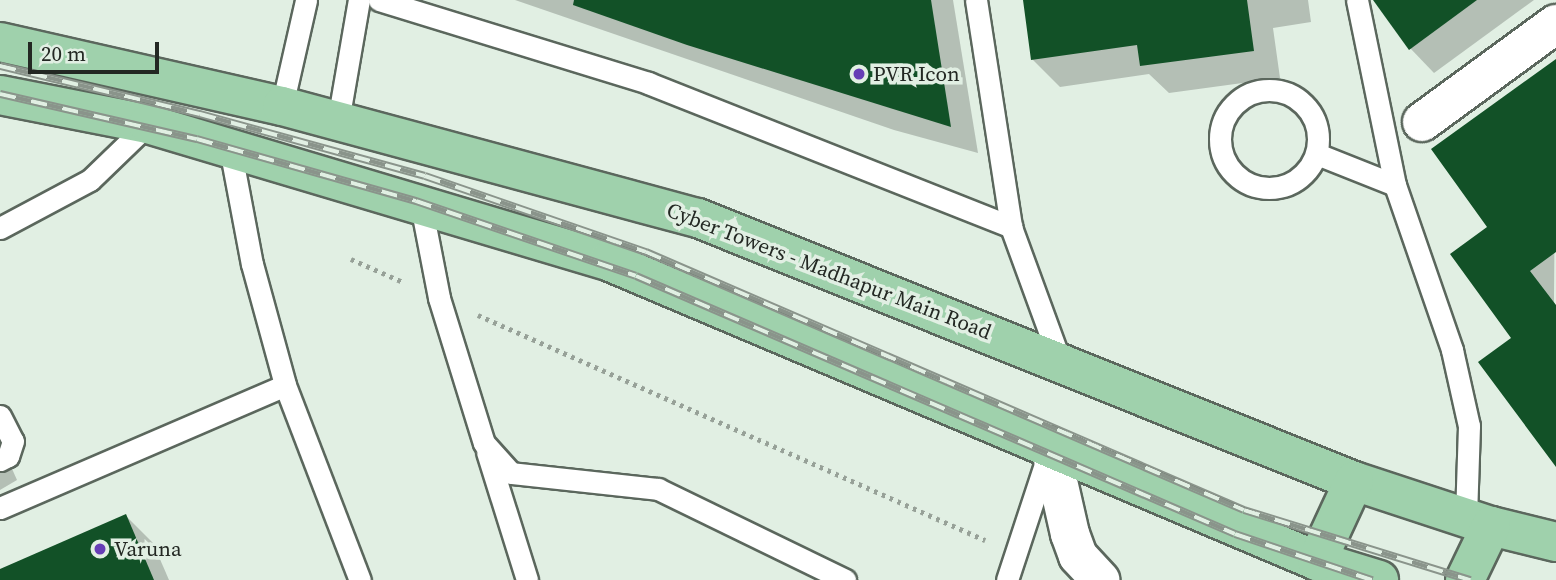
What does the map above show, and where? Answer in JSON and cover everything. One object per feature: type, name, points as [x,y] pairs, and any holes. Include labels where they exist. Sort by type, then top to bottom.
[{"type":"main road","name":"Cyber Towers - Madhapur Main Road","points":[[0,42],[282,106],[698,218],[1060,360],[1354,481],[1478,522],[1556,542]]},
{"type":"main road","points":[[0,95],[148,124],[608,261],[1051,446],[1317,561],[1379,580]]},
{"type":"main road","points":[[1317,561],[1354,481]]},
{"type":"main road","points":[[1465,580],[1478,522]]},
{"type":"street","points":[[1422,122],[1556,24]]},
{"type":"street","points":[[1051,446],[1074,545],[1101,580]]},
{"type":"lane","points":[[282,106],[306,0]]},
{"type":"lane","points":[[338,121],[359,0]]},
{"type":"lane","points":[[379,0],[648,83],[1012,227]]},
{"type":"lane","points":[[976,0],[1012,227],[1060,360]]},
{"type":"lane","points":[[1357,0],[1395,185],[1452,350],[1469,426],[1478,522]]},
{"type":"lane","points":[[1282,90],[1308,107],[1319,137],[1317,154],[1297,180],[1265,188],[1249,184],[1225,163],[1220,130],[1226,115],[1250,93],[1282,90]]},
{"type":"lane","points":[[0,228],[90,180],[148,124]]},
{"type":"lane","points":[[230,148],[252,264],[285,385],[360,580]]},
{"type":"lane","points":[[1317,154],[1395,185]]},
{"type":"lane","points":[[421,205],[439,298],[527,580]]},
{"type":"lane","points":[[0,508],[285,385]]},
{"type":"lane","points":[[0,416],[13,441],[8,456],[0,460]]},
{"type":"lane","points":[[484,443],[512,473],[658,489],[845,580]]},
{"type":"lane","points":[[1007,580],[1018,554],[1051,446]]},
{"type":"path","points":[[351,259],[1018,554]]},
{"type":"building","name":"PVR Icon","points":[[574,0],[931,0],[951,127],[687,45],[573,5]]},
{"type":"building","points":[[1023,0],[1247,0],[1254,51],[1140,66],[1137,45],[1031,60]]},
{"type":"building","points":[[1373,0],[1477,0],[1409,50]]},
{"type":"building","points":[[1556,59],[1556,252],[1530,271],[1556,305],[1556,467],[1478,362],[1511,338],[1450,254],[1487,227],[1431,149]]},
{"type":"building","name":"Varuna","points":[[126,514],[154,580],[0,580],[0,569]]},
{"type":"railway","points":[[0,66],[200,114],[425,176],[646,252],[1244,510],[1470,580]]},
{"type":"railway","points":[[0,94],[197,139],[416,201],[636,276],[1235,534],[1372,580]]},
{"type":"place","name":"PVR Icon","points":[[859,74]]},
{"type":"place","name":"Varuna","points":[[100,549]]}]
